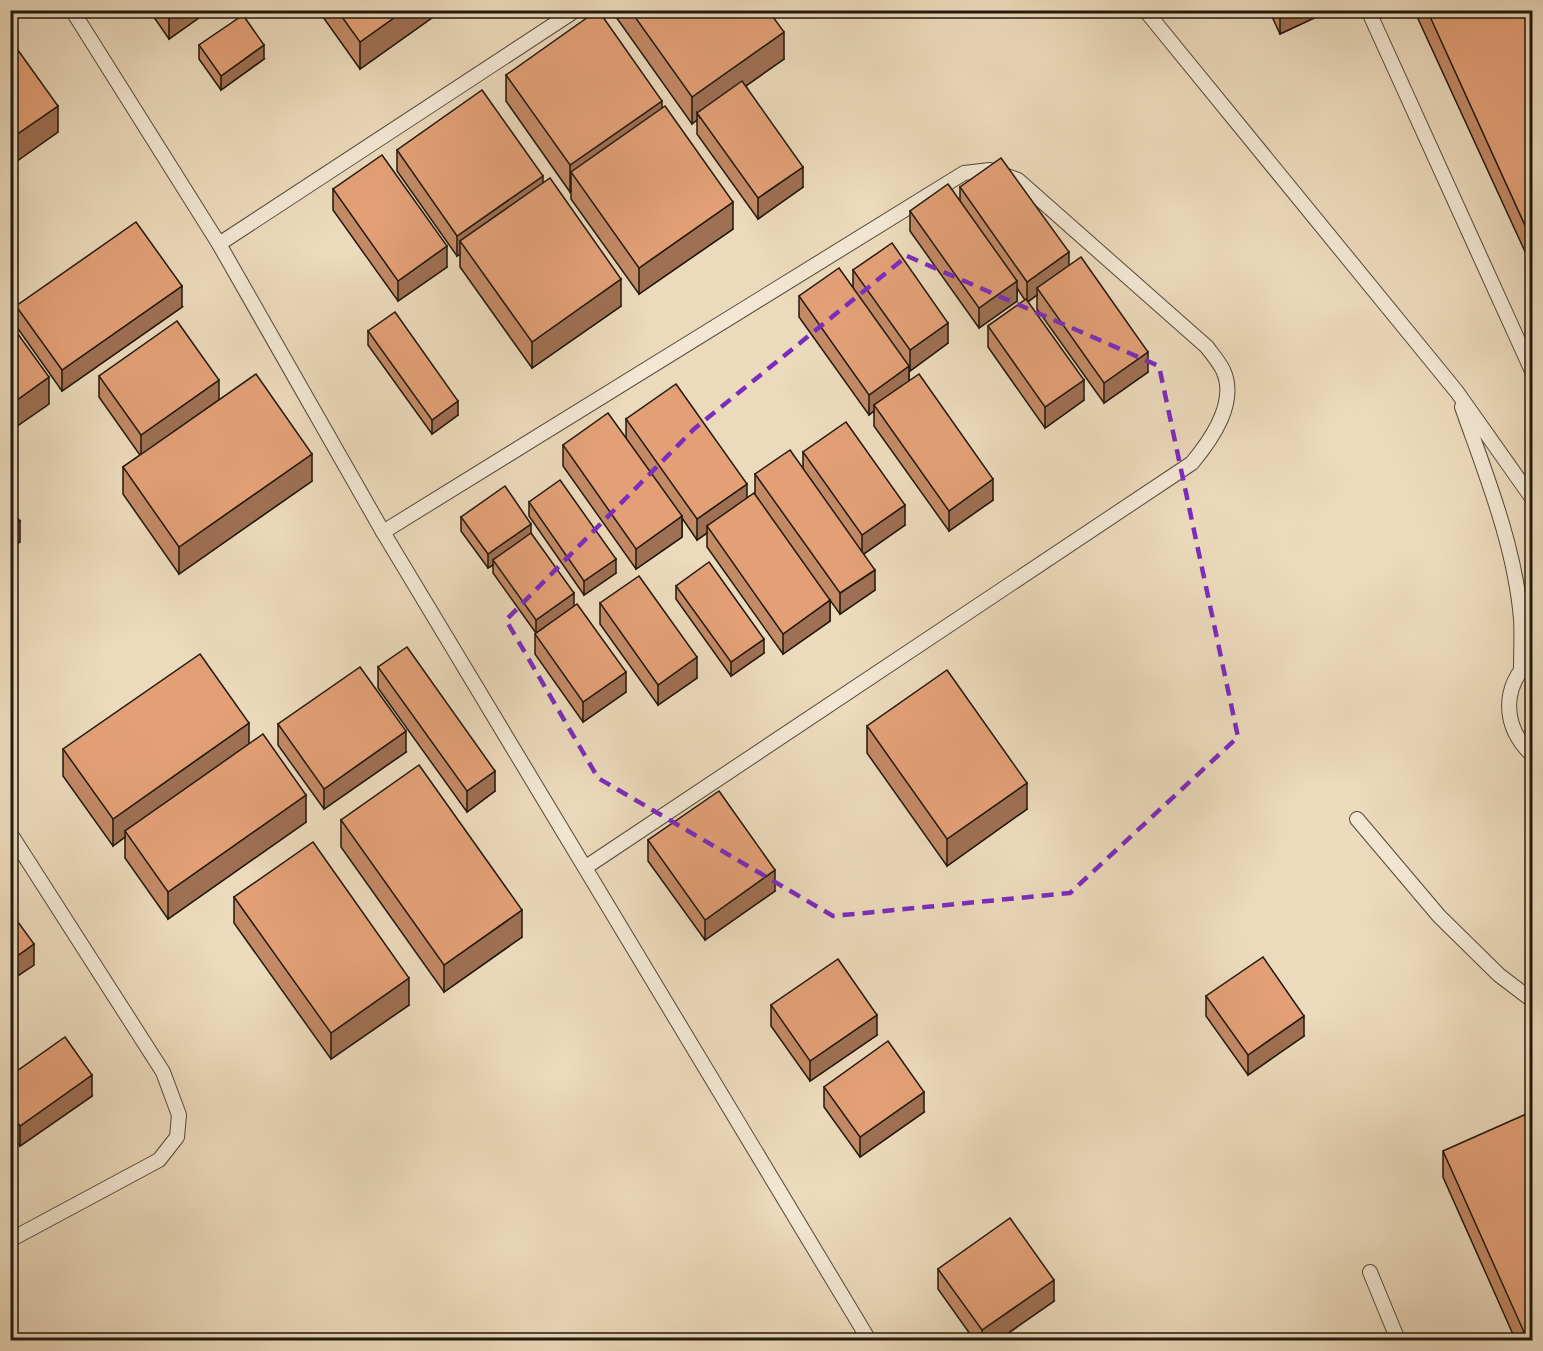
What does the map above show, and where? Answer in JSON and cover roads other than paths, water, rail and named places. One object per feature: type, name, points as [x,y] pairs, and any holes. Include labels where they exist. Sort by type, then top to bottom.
[{"type":"lane","points":[[72,10],[219,244],[383,532],[869,1341]]},
{"type":"lane","points":[[219,244],[576,10]]},
{"type":"lane","points":[[1145,10],[1457,392],[1533,498]]},
{"type":"lane","points":[[1368,10],[1533,371]]},
{"type":"lane","points":[[383,532],[964,173],[990,171],[1018,180],[1208,347],[1224,372],[1228,395],[1221,415],[1206,446],[1192,462],[586,867]]},
{"type":"lane","points":[[1457,392],[1497,506],[1508,550],[1521,620],[1521,669]]},
{"type":"lane","points":[[1533,658],[1521,669],[1511,687],[1508,707],[1511,726],[1521,744],[1533,755]]},
{"type":"lane","points":[[1357,819],[1439,916],[1498,975],[1533,1000]]},
{"type":"lane","points":[[10,833],[163,1071],[178,1115],[177,1137],[159,1160],[10,1240]]},
{"type":"lane","points":[[1370,1272],[1398,1341]]}]
